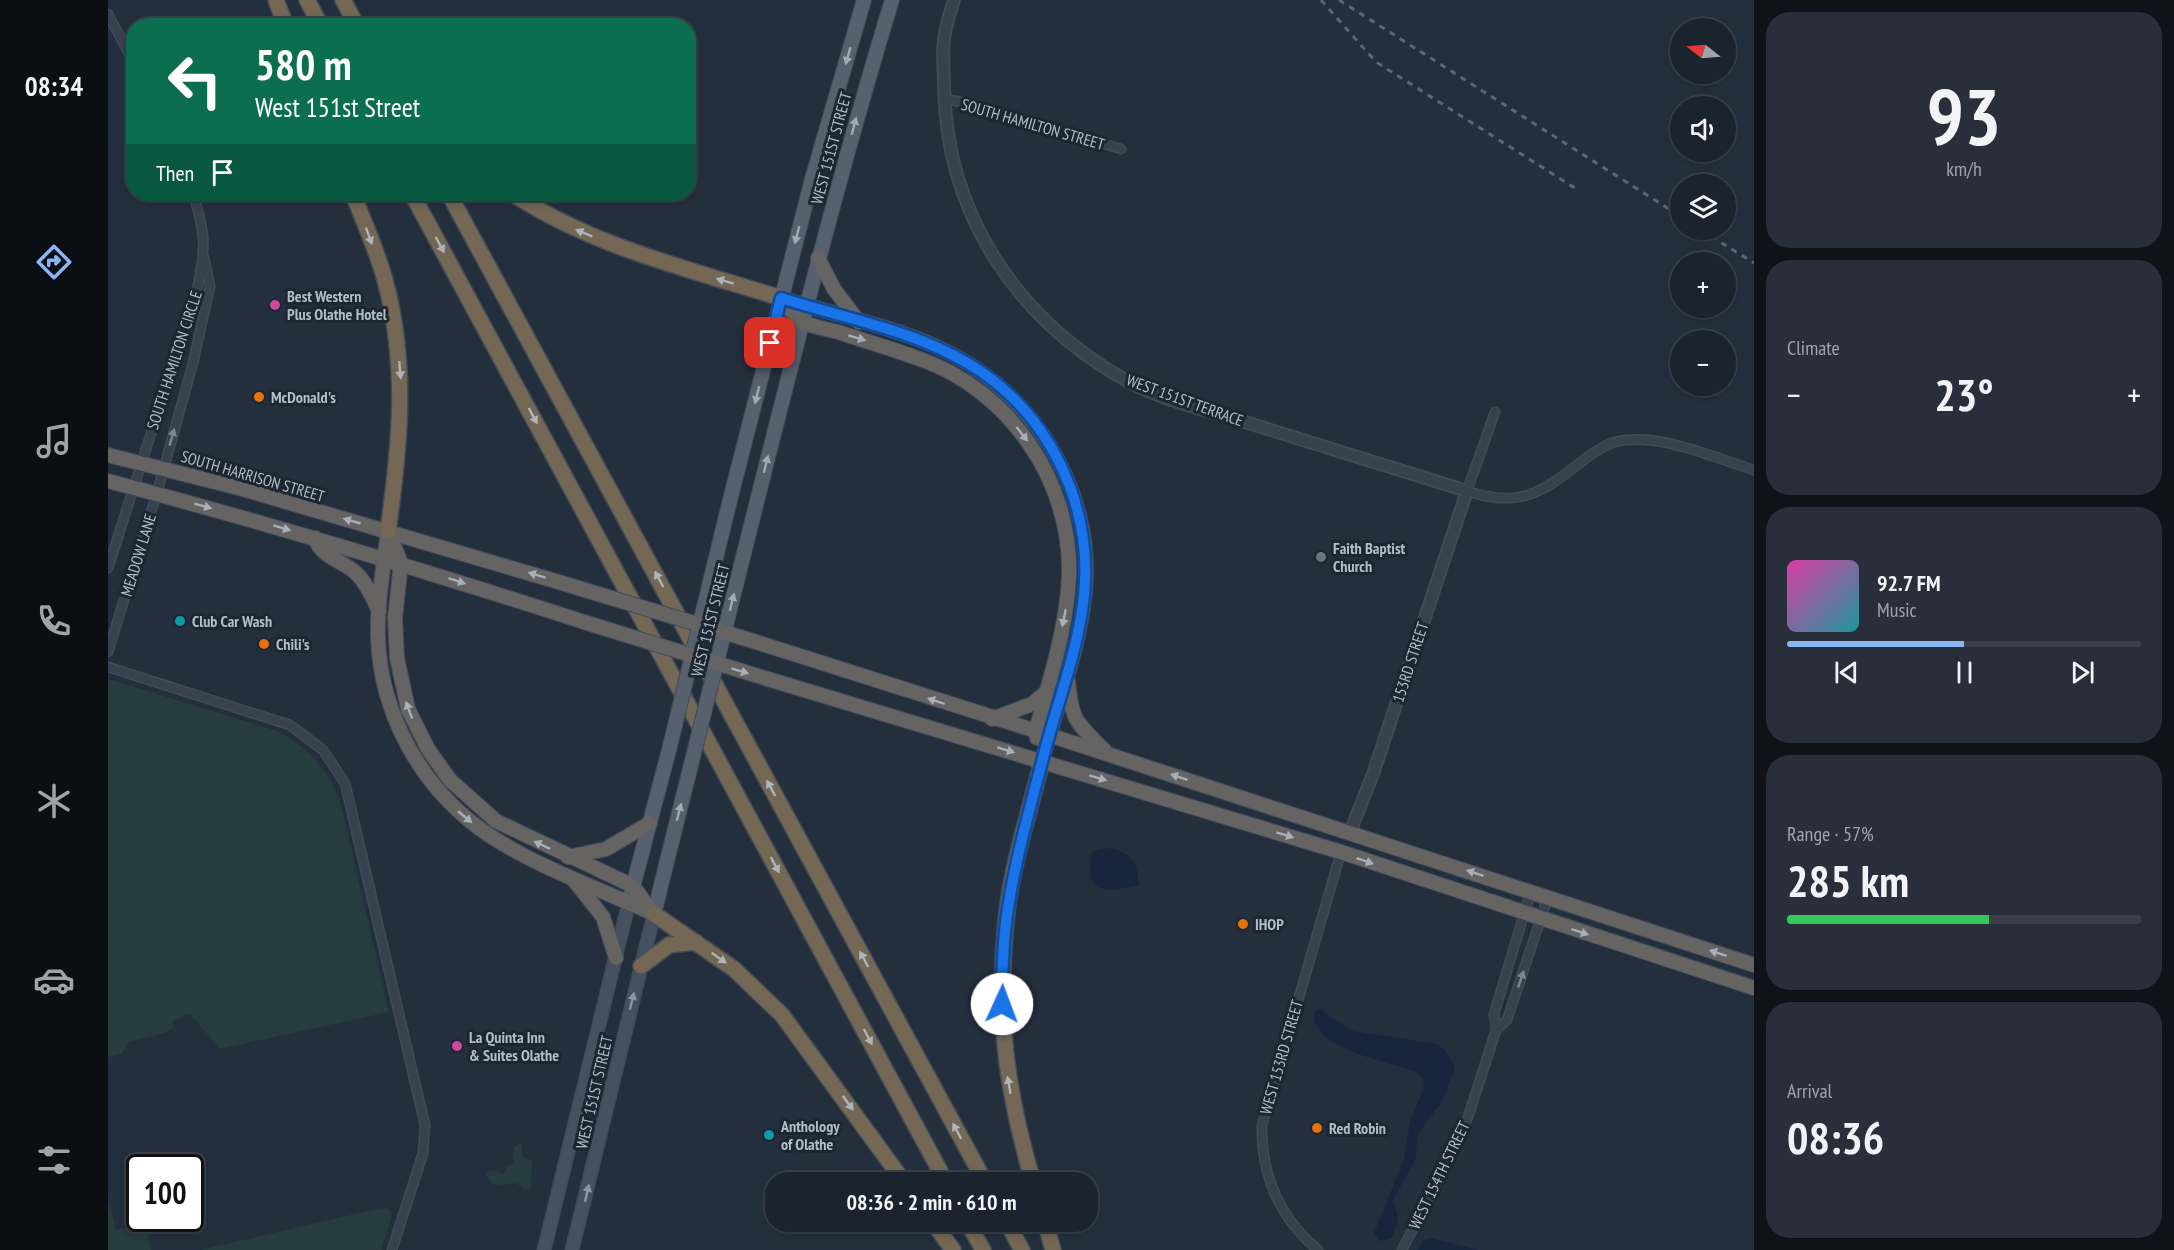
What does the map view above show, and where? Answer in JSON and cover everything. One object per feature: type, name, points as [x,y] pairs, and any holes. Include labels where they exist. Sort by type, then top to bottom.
[{"type":"highway","points":[[276,0],[283,18]]},
{"type":"highway","points":[[307,0],[317,18]]},
{"type":"highway","points":[[343,0],[354,18]]},
{"type":"highway","points":[[356,201],[384,278],[398,347],[401,415],[380,611],[381,663],[394,720],[425,775],[446,800],[489,836],[654,914],[734,969],[782,1015],[897,1172]]},
{"type":"highway","points":[[416,201],[941,1172]]},
{"type":"highway","points":[[453,201],[980,1172]]},
{"type":"highway","points":[[525,201],[551,217],[596,238],[928,343],[970,364],[1015,400],[1050,444],[1074,496],[1085,552],[1083,607],[1067,679],[1042,733]]},
{"type":"highway","points":[[818,258],[834,289],[859,322]]},
{"type":"highway","points":[[781,298],[801,321],[904,353],[949,371],[986,396],[1006,414],[1029,443],[1050,480],[1057,500],[1068,556],[1068,597],[1045,693],[1042,761],[1009,900],[1002,982],[1002,1025],[1009,1088],[1030,1172]]},
{"type":"highway","name":"SOUTH HARRISON STREET","points":[[108,456],[163,468],[388,531],[753,641],[1350,832],[1754,965]]},
{"type":"highway","points":[[108,481],[401,563],[768,679],[1341,852],[1754,988]]},
{"type":"highway","points":[[388,531],[401,563],[395,618],[397,658],[408,709],[428,749],[450,780],[489,815],[513,831],[633,886],[654,914]]},
{"type":"highway","points":[[315,538],[322,552],[344,563],[358,575],[380,611]]},
{"type":"highway","points":[[1067,679],[1070,710],[1075,720],[1108,754]]},
{"type":"highway","points":[[992,719],[1032,704],[1045,693]]},
{"type":"highway","points":[[568,856],[606,849],[650,823]]},
{"type":"highway","points":[[570,875],[603,917],[616,958]]},
{"type":"highway","points":[[641,966],[669,945],[696,942]]},
{"type":"highway","points":[[940,1232],[953,1250]]},
{"type":"highway","points":[[973,1232],[982,1250]]},
{"type":"highway","points":[[1012,1232],[1022,1250]]},
{"type":"highway","points":[[1048,1232],[1053,1250]]},
{"type":"main road","name":"WEST 151ST STREET","points":[[544,1250],[781,298],[864,0]]},
{"type":"main road","name":"WEST 151ST STREET","points":[[572,1250],[801,321],[892,0]]},
{"type":"street","name":"WEST 151ST TERRACE","points":[[954,0],[944,40],[945,99],[950,152],[969,212],[998,264],[1033,311],[1087,357],[1132,383],[1185,404],[1467,492]]},
{"type":"street","points":[[108,14],[126,48]]},
{"type":"street","name":"SOUTH HAMILTON STREET","points":[[945,99],[967,103],[1121,149]]},
{"type":"street","name":"SOUTH HAMILTON CIRCLE","points":[[157,493],[193,363],[210,286],[204,257],[204,229],[195,201]]},
{"type":"street","name":"SOUTH HAMILTON CIRCLE","points":[[140,463],[197,289],[204,257]]},
{"type":"street","points":[[1496,412],[1467,492],[1491,499],[1509,500],[1534,494],[1553,484],[1590,454],[1615,442],[1640,439],[1668,444],[1754,471]]},
{"type":"street","name":"MEADOW LANE","points":[[108,568],[140,463]]},
{"type":"street","name":"153RD STREET","points":[[1350,832],[1373,774],[1467,492]]},
{"type":"street","name":"MEADOW LANE","points":[[108,652],[157,493]]},
{"type":"street","points":[[108,668],[290,725],[323,750],[345,783],[424,1125],[423,1153],[392,1250]]},
{"type":"street","name":"WEST 153RD STREET","points":[[1318,1250],[1283,1211],[1273,1191],[1263,1156],[1262,1125],[1341,852]]},
{"type":"street","name":"WEST 154TH STREET","points":[[1402,1250],[1457,1144],[1496,1030],[1494,1014],[1531,891]]},
{"type":"street","name":"WEST 154TH STREET","points":[[1496,1030],[1507,1020],[1548,897]]},
{"type":"green space","points":[[108,679],[277,731],[299,745],[317,761],[331,781],[341,805],[389,1012],[220,1049],[190,1014],[172,1022],[174,1027],[165,1033],[128,1042],[122,1054],[108,1057]]},
{"type":"green space","points":[[521,1144],[522,1157],[532,1160],[531,1187],[525,1190],[516,1183],[494,1184],[486,1174],[490,1170],[504,1174],[507,1167],[513,1163],[514,1147]]},
{"type":"green space","points":[[108,1196],[116,1230],[126,1228],[126,1232],[147,1232],[151,1250],[108,1250]]},
{"type":"green space","points":[[381,1208],[389,1209],[392,1215],[381,1250],[200,1250]]},
{"type":"water","points":[[1109,848],[1124,853],[1132,859],[1137,870],[1139,885],[1107,889],[1099,888],[1094,883],[1090,865],[1093,851]]},
{"type":"water","points":[[1320,1009],[1352,1031],[1437,1044],[1446,1051],[1455,1067],[1443,1100],[1417,1135],[1416,1158],[1393,1200],[1398,1218],[1392,1238],[1380,1241],[1374,1233],[1404,1159],[1410,1122],[1423,1090],[1424,1080],[1417,1072],[1354,1052],[1324,1036],[1316,1025],[1314,1012]]},
{"type":"water","points":[[1431,1238],[1479,1250],[1418,1250],[1423,1240]]},
{"type":"railway","points":[[1321,0],[1376,62],[1578,190]]},
{"type":"railway","points":[[1339,0],[1670,210]]},
{"type":"railway","points":[[1717,240],[1754,263]]},
{"type":"place","name":"Best Western Plus Olathe Hotel","points":[[275,305]]},
{"type":"place","name":"McDonald's","points":[[259,397]]},
{"type":"place","name":"Faith Baptist Church","points":[[1321,557]]},
{"type":"place","name":"Club Car Wash","points":[[180,621]]},
{"type":"place","name":"Chili's","points":[[264,644]]},
{"type":"place","name":"IHOP","points":[[1243,924]]},
{"type":"place","name":"La Quinta Inn & Suites Olathe","points":[[457,1046]]},
{"type":"place","name":"Red Robin","points":[[1317,1128]]},
{"type":"place","name":"Anthology of Olathe","points":[[769,1135]]},
{"type":"route","points":[[770,343],[781,298],[912,338],[953,355],[987,375],[1028,414],[1050,444],[1074,496],[1085,552],[1083,607],[1067,679],[1056,708],[1013,878],[1007,911],[1002,1004]]}]
